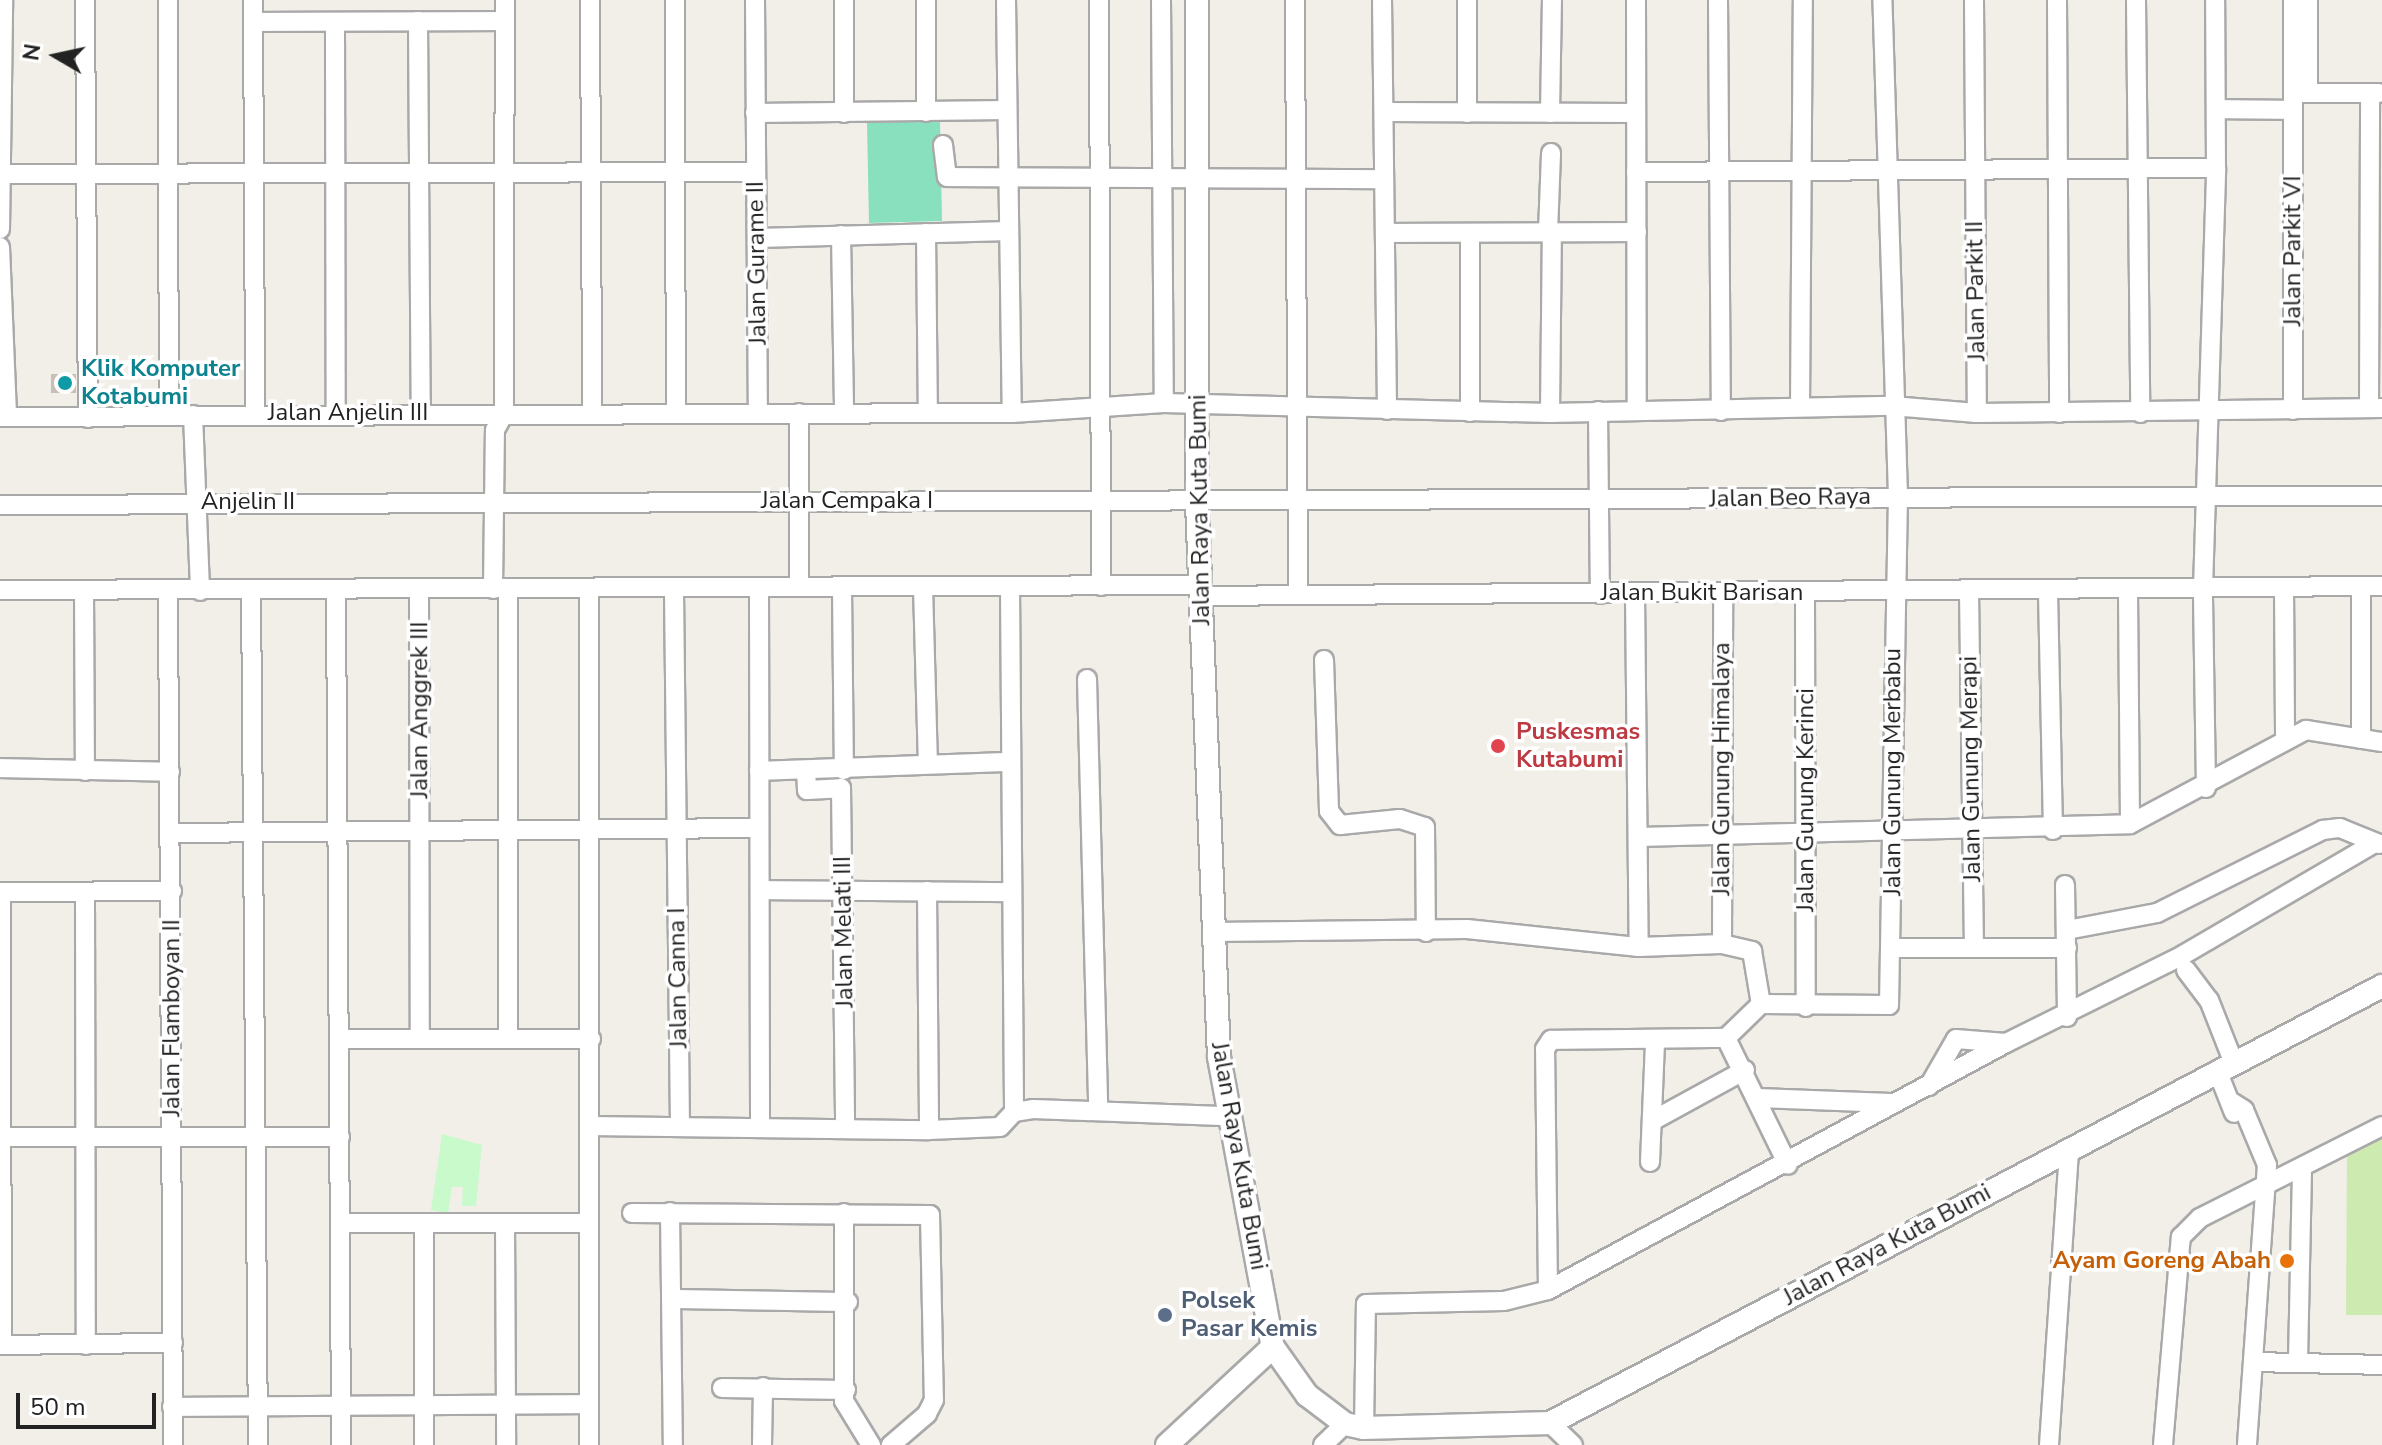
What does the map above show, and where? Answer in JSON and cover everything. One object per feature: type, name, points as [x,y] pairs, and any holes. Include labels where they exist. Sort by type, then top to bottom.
[{"type":"street","points":[[0,229],[3,0]]},
{"type":"street","points":[[85,0],[88,418]]},
{"type":"street","points":[[168,0],[166,174],[169,415]]},
{"type":"street","points":[[253,0],[255,413]]},
{"type":"street","points":[[505,0],[504,414],[495,430],[508,831],[508,1039]]},
{"type":"street","points":[[590,0],[592,415]]},
{"type":"street","points":[[675,0],[676,413]]},
{"type":"street","name":"Jalan Gurame II","points":[[755,0],[758,412]]},
{"type":"street","points":[[844,0],[844,113]]},
{"type":"street","points":[[926,0],[926,112]]},
{"type":"street","points":[[1006,0],[1012,413]]},
{"type":"street","points":[[1099,0],[1103,409],[1101,586]]},
{"type":"street","points":[[1161,0],[1159,177],[1164,403]]},
{"type":"street","name":"Jalan Raya Kuta Bumi","points":[[1197,0],[1197,503],[1213,932],[1228,1116],[1273,1347],[1307,1395],[1354,1426],[1550,1423],[2069,1148],[2224,1058],[2382,986]]},
{"type":"street","points":[[1295,0],[1298,595]]},
{"type":"street","points":[[1382,0],[1387,410]]},
{"type":"street","points":[[1467,0],[1467,113]]},
{"type":"street","points":[[1550,113],[1552,0]]},
{"type":"street","points":[[1636,0],[1637,410]]},
{"type":"street","points":[[1718,0],[1721,411]]},
{"type":"street","points":[[1800,407],[1803,0]]},
{"type":"street","name":"Jalan Gunung Merbabu","points":[[1806,1007],[1889,1005],[1894,830],[1893,591],[1898,496],[1892,406],[1882,0]]},
{"type":"street","name":"Jalan Parkit II","points":[[1974,0],[1977,413]]},
{"type":"street","points":[[2057,0],[2059,413]]},
{"type":"street","points":[[2136,0],[2135,170],[2140,413]]},
{"type":"street","points":[[2206,788],[2204,497],[2211,410],[2216,168],[2215,0]]},
{"type":"street","points":[[2293,0],[2298,98]]},
{"type":"street","points":[[2298,98],[2308,0]]},
{"type":"street","points":[[418,21],[421,413]]},
{"type":"street","points":[[253,22],[505,21]]},
{"type":"street","points":[[335,22],[336,413]]},
{"type":"street","points":[[2216,109],[2298,98],[2376,93],[2375,408]]},
{"type":"street","name":"Jalan Parkit VI","points":[[2293,410],[2298,98]]},
{"type":"street","points":[[755,113],[1006,110]]},
{"type":"street","points":[[1384,112],[1636,113]]},
{"type":"street","points":[[943,145],[945,177],[1384,179]]},
{"type":"street","points":[[1550,413],[1551,153]]},
{"type":"street","points":[[1636,172],[1803,168],[2216,168]]},
{"type":"street","points":[[2,174],[755,172]]},
{"type":"street","points":[[758,238],[1009,231]]},
{"type":"street","points":[[1385,233],[1637,232]]},
{"type":"street","points":[[926,233],[928,412]]},
{"type":"street","points":[[1470,233],[1470,412]]},
{"type":"street","points":[[841,235],[844,411]]},
{"type":"street","points":[[0,247],[3,417]]},
{"type":"street","name":"Jalan Anjelin III","points":[[3,417],[255,413],[1012,413],[1164,403],[1550,413],[1892,406],[1977,413],[2375,408]]},
{"type":"street","points":[[1598,411],[1600,594]]},
{"type":"street","points":[[799,413],[799,587]]},
{"type":"street","points":[[193,415],[200,591]]},
{"type":"street","name":"Jalan Beo Raya","points":[[1197,503],[1898,496],[2382,496]]},
{"type":"street","name":"Jalan Cempaka I","points":[[496,502],[799,500],[1197,503]]},
{"type":"street","name":"Anjelin II","points":[[0,505],[496,502]]},
{"type":"street","name":"Jalan Bukit Barisan","points":[[0,590],[674,590],[1101,586],[1298,595],[1893,591],[2128,593],[2382,586]]},
{"type":"street","points":[[2361,586],[2361,739]]},
{"type":"street","points":[[923,587],[928,761]]},
{"type":"street","points":[[589,1126],[929,1130],[1000,1127],[1014,1112],[1010,587]]},
{"type":"street","points":[[2284,587],[2285,741]]},
{"type":"street","points":[[842,588],[844,770]]},
{"type":"street","name":"Jalan Anggrek III","points":[[419,589],[420,1039]]},
{"type":"street","points":[[759,589],[760,1128]]},
{"type":"street","points":[[251,590],[258,1445]]},
{"type":"street","points":[[336,590],[341,1445]]},
{"type":"street","points":[[589,590],[589,1445]]},
{"type":"street","name":"Jalan Canna I","points":[[674,590],[680,1127]]},
{"type":"street","points":[[84,591],[85,771]]},
{"type":"street","name":"Jalan Flamboyan II","points":[[168,591],[172,833],[173,1445]]},
{"type":"street","name":"Jalan Gunung Merapi","points":[[1969,592],[1974,947]]},
{"type":"street","points":[[2048,592],[2053,830]]},
{"type":"street","name":"Jalan Gunung Himalaya","points":[[1722,944],[1723,593]]},
{"type":"street","name":"Jalan Gunung Kerinci","points":[[1805,593],[1806,1007]]},
{"type":"street","points":[[2128,593],[2130,824]]},
{"type":"street","points":[[1635,594],[1639,947]]},
{"type":"street","points":[[1324,660],[1329,811],[1340,825],[1400,819],[1425,827],[1426,932]]},
{"type":"street","points":[[1087,679],[1098,1110]]},
{"type":"street","points":[[1638,837],[1806,831],[2053,830],[2130,824],[2206,788],[2285,741],[2313,730],[2382,742]]},
{"type":"street","points":[[759,771],[844,770],[928,761],[1010,762]]},
{"type":"street","points":[[0,768],[170,772]]},
{"type":"street","name":"Jalan Melati III","points":[[806,770],[807,790],[841,788],[845,1129]]},
{"type":"street","points":[[172,833],[759,828]]},
{"type":"street","points":[[1892,951],[2067,939],[2157,913],[2323,830],[2340,828],[2376,844]]},
{"type":"street","points":[[1323,1445],[1354,1426],[1366,1304],[1504,1301],[1548,1290],[1788,1165],[1892,1103],[2006,1043],[2184,962],[2376,844]]},
{"type":"street","points":[[2065,885],[2067,1017]]},
{"type":"street","points":[[760,890],[1011,892]]},
{"type":"street","points":[[172,891],[1,892],[1,1345],[173,1343]]},
{"type":"street","points":[[927,891],[929,1130]]},
{"type":"street","points":[[85,892],[86,1345]]},
{"type":"street","points":[[1213,932],[1426,932],[1467,929],[1639,947],[1722,944],[1752,951],[1761,1004]]},
{"type":"street","points":[[2184,962],[2224,1058],[2233,1103],[2244,1110],[2252,1136],[2267,1165],[2247,1445]]},
{"type":"street","points":[[1548,1290],[1547,1042],[1726,1038],[1761,1004],[1806,1007]]},
{"type":"street","points":[[1726,1038],[1745,1070],[1788,1165]]},
{"type":"street","points":[[340,1039],[591,1039]]},
{"type":"street","points":[[1929,1086],[1956,1039],[2006,1043]]},
{"type":"street","points":[[1650,1162],[1655,1041]]},
{"type":"street","points":[[1652,1121],[1745,1070]]},
{"type":"street","points":[[1758,1098],[1892,1103]]},
{"type":"street","points":[[1014,1112],[1098,1110],[1228,1116]]},
{"type":"street","points":[[2164,1445],[2181,1237],[2200,1218],[2382,1126]]},
{"type":"street","points":[[1,1137],[340,1137]]},
{"type":"street","points":[[2049,1445],[2069,1148]]},
{"type":"street","points":[[2298,1361],[2302,1167]]},
{"type":"street","points":[[670,1212],[673,1445]]},
{"type":"street","points":[[632,1213],[922,1213],[932,1223],[934,1400],[927,1414],[891,1445]]},
{"type":"street","points":[[844,1213],[848,1302],[846,1407],[871,1445]]},
{"type":"street","points":[[341,1223],[589,1223]]},
{"type":"street","points":[[424,1223],[424,1445]]},
{"type":"street","points":[[505,1223],[506,1445]]},
{"type":"street","points":[[672,1299],[848,1302]]},
{"type":"street","points":[[1167,1445],[1273,1347]]},
{"type":"street","points":[[2253,1362],[2382,1365]]},
{"type":"street","points":[[762,1445],[763,1387]]},
{"type":"street","points":[[722,1388],[846,1390]]},
{"type":"street","points":[[172,1407],[588,1404]]},
{"type":"street","points":[[1550,1423],[1573,1445]]},
{"type":"green space","points":[[940,121],[942,221],[869,223],[867,123]]},
{"type":"green space","points":[[2382,1128],[2382,1315],[2346,1315],[2347,1144]]},
{"type":"green space","points":[[442,1134],[482,1145],[476,1206],[462,1206],[463,1187],[452,1187],[448,1213],[431,1210]]},
{"type":"building","name":"Klik Komputer Kotabumi","points":[[51,374],[76,374],[76,393],[51,393]]},
{"type":"place","name":"Klik Komputer Kotabumi","points":[[65,383]]},
{"type":"place","name":"Puskesmas Kutabumi","points":[[1498,746]]},
{"type":"place","name":"Ayam Goreng Abah","points":[[2287,1261]]},
{"type":"place","name":"Polsek Pasar Kemis","points":[[1165,1315]]}]
